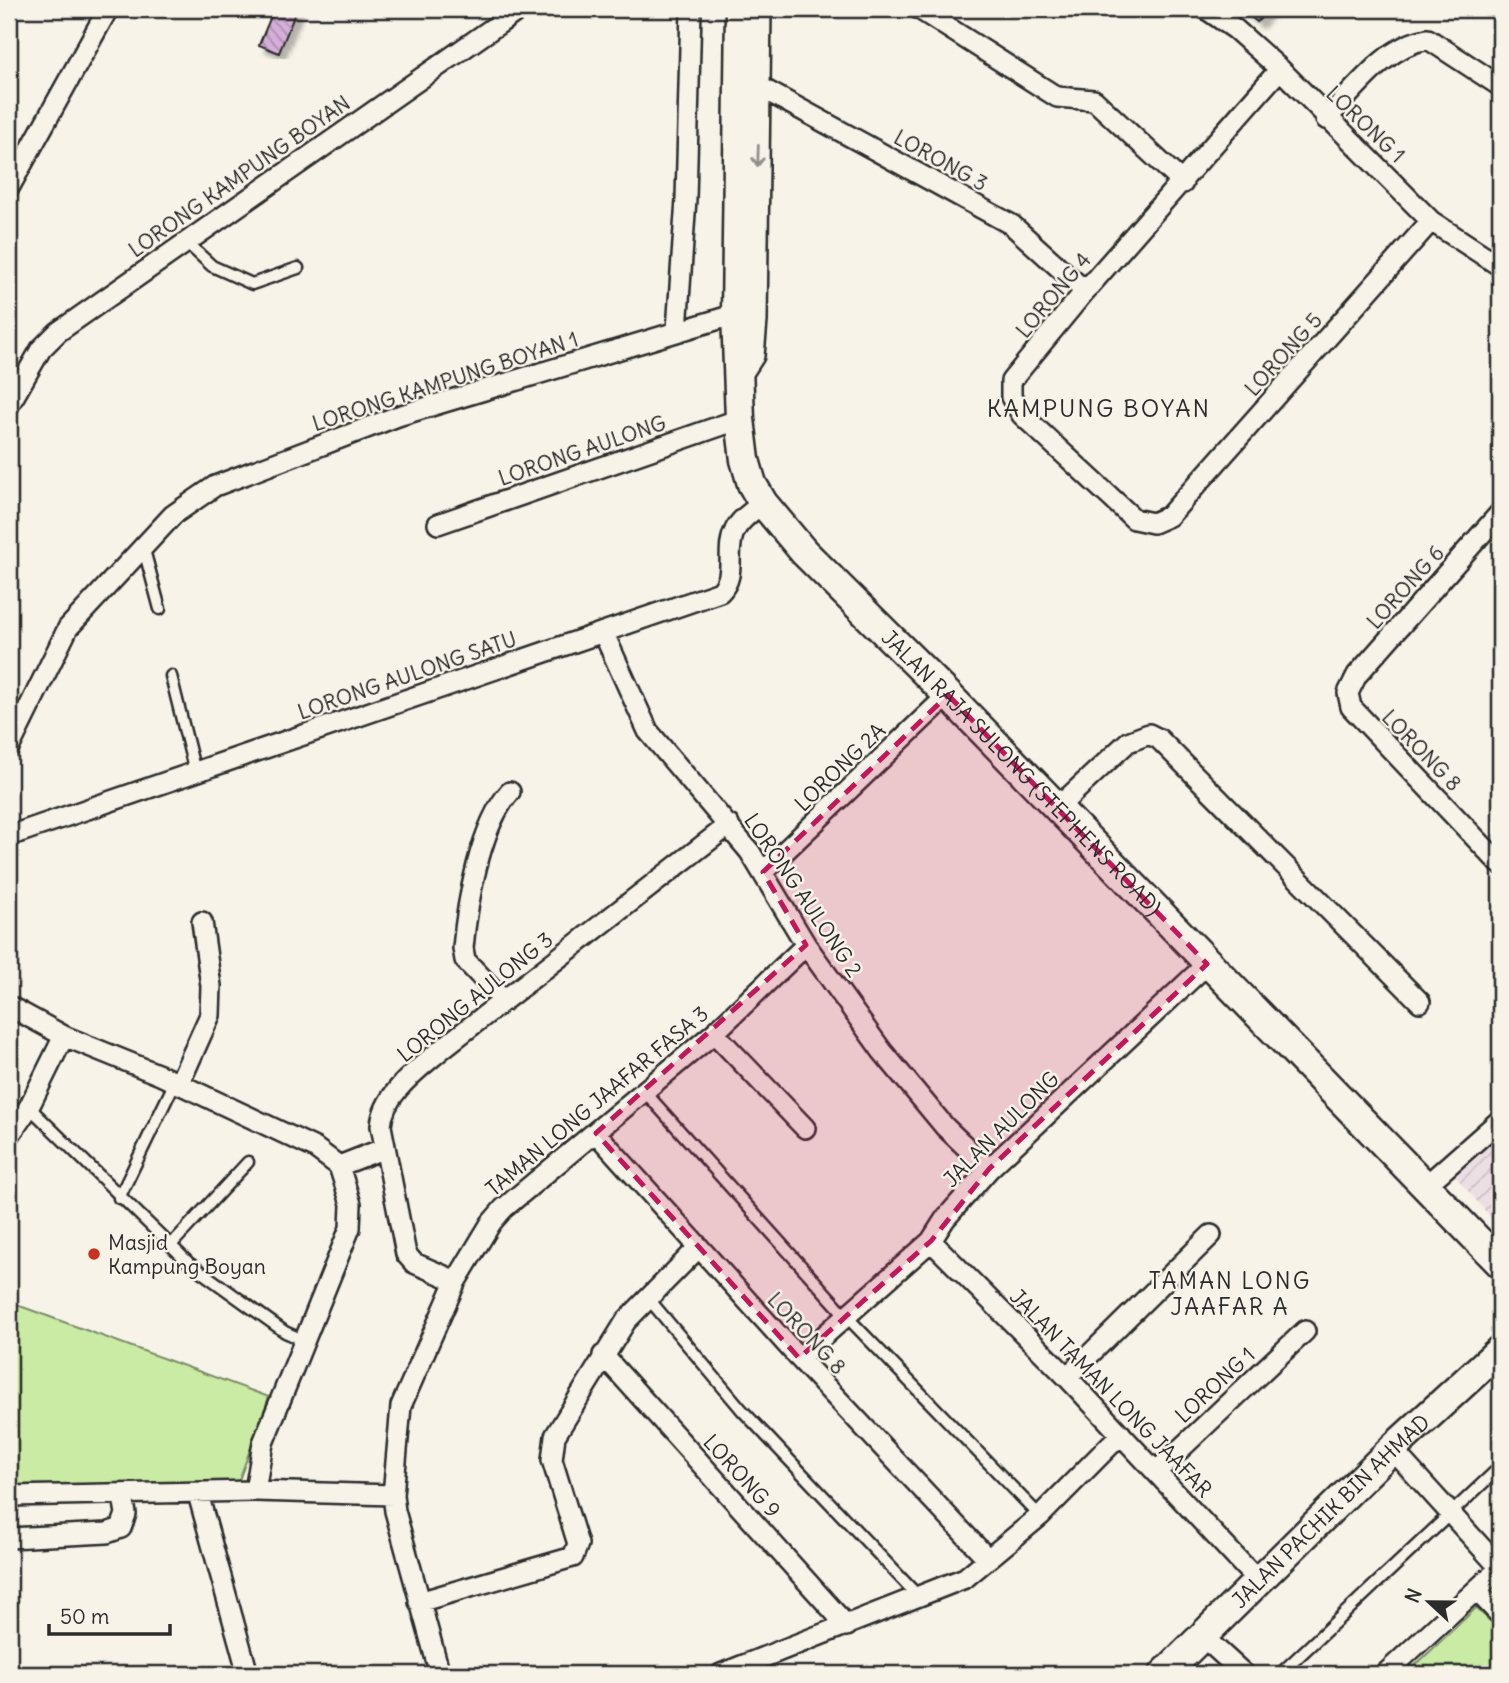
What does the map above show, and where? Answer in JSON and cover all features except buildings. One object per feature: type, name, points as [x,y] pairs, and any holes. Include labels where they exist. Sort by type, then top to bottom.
[{"type":"street","points":[[9,188],[108,9]]},
{"type":"street","name":"LORONG KAMPUNG BOYAN","points":[[9,405],[41,349],[58,332],[520,9]]},
{"type":"street","points":[[677,330],[685,199],[691,9]]},
{"type":"street","name":"JALAN RAJA SULONG (STEPHENS ROAD)","points":[[740,9],[736,314],[740,419],[745,460],[752,484],[763,503],[803,552],[948,695],[1423,1188],[1500,1263]]},
{"type":"street","points":[[739,380],[754,356],[757,321],[761,9]]},
{"type":"street","points":[[919,9],[1057,97],[1094,100],[1183,183]]},
{"type":"street","name":"LORONG 1","points":[[1206,9],[1235,29],[1280,69],[1431,221],[1500,266]]},
{"type":"street","points":[[1326,118],[1391,54],[1416,41],[1428,39],[1500,86]]},
{"type":"street","name":"LORONG 4","points":[[1169,516],[1153,523],[1134,519],[1022,415],[1011,397],[1011,381],[1085,291],[1183,183],[1280,69]]},
{"type":"street","name":"LORONG 3","points":[[760,87],[1012,225],[1085,291]]},
{"type":"street","name":"LORONG 5","points":[[1169,516],[1431,221]]},
{"type":"street","name":"LORONG KAMPUNG BOYAN 1","points":[[9,748],[68,628],[173,515],[215,486],[398,416],[736,314]]},
{"type":"street","name":"LORONG AULONG","points":[[438,524],[740,419]]},
{"type":"street","name":"LORONG AULONG SATU","points":[[9,836],[720,592],[727,585],[731,574],[734,531],[743,519],[763,503]]},
{"type":"street","name":"LORONG 6","points":[[1348,694],[1357,675],[1500,513]]},
{"type":"street","name":"LORONG AULONG 2","points":[[603,632],[648,731],[729,825],[764,872],[806,945],[882,1051],[945,1127],[989,1169]]},
{"type":"street","name":"LORONG 8","points":[[1348,694],[1351,707],[1500,864]]},
{"type":"street","name":"LORONG 2A","points":[[764,872],[948,695]]},
{"type":"street","points":[[1057,808],[1128,742],[1149,734],[1158,739],[1420,1002]]},
{"type":"street","points":[[504,1001],[465,960],[463,948],[483,849],[501,802],[510,792]]},
{"type":"street","name":"LORONG AULONG 3","points":[[456,1281],[414,1263],[406,1254],[385,1148],[382,1115],[398,1089],[443,1048],[729,825]]},
{"type":"street","points":[[177,1083],[211,1015],[211,986],[202,922]]},
{"type":"street","name":"TAMAN LONG JAAFAR FASA 3","points":[[440,1674],[393,1495],[404,1394],[456,1281],[491,1223],[504,1208],[714,1033],[806,945]]},
{"type":"street","name":"JALAN AULONG","points":[[799,1358],[931,1241],[945,1219],[989,1169],[1207,964]]},
{"type":"street","points":[[9,1006],[64,1036],[177,1083],[315,1148],[339,1166],[351,1204],[350,1228],[263,1443],[255,1491]]},
{"type":"street","points":[[714,1033],[805,1128]]},
{"type":"street","points":[[9,1136],[29,1107],[64,1036]]},
{"type":"street","points":[[1423,1188],[1500,1120]]},
{"type":"street","name":"LORONG 8","points":[[596,1133],[799,1358],[988,1559]]},
{"type":"street","points":[[339,1166],[385,1148]]},
{"type":"street","points":[[1067,1377],[1211,1235]]},
{"type":"street","name":"JALAN TAMAN LONG JAAFAR","points":[[931,1241],[1067,1377],[1256,1579]]},
{"type":"street","points":[[419,1602],[573,1557],[578,1544],[552,1460],[553,1445],[603,1355],[626,1321],[698,1248]]},
{"type":"street","name":"LORONG 1","points":[[1156,1472],[1305,1331]]},
{"type":"street","name":"JALAN PACHIK BIN AHMAD","points":[[1164,1674],[1256,1579],[1391,1449],[1500,1350]]},
{"type":"street","name":"LORONG 9","points":[[603,1355],[847,1626]]},
{"type":"street","points":[[721,1674],[965,1578],[1040,1516],[1121,1434]]},
{"type":"street","points":[[1385,1674],[1500,1568],[1391,1449]]},
{"type":"street","points":[[9,1496],[123,1496],[255,1491],[393,1495]]},
{"type":"street","points":[[198,1494],[248,1674]]},
{"type":"street","points":[[9,1538],[107,1533],[121,1528],[126,1514],[123,1496]]},
{"type":"street","points":[[1477,1591],[1500,1615]]},
{"type":"street","points":[[1201,1635],[1244,1674]]},
{"type":"lane","points":[[185,241],[212,266],[243,282],[261,283],[298,268]]},
{"type":"lane","points":[[143,546],[160,609]]},
{"type":"lane","points":[[171,677],[195,772]]},
{"type":"lane","points":[[119,1198],[177,1083]]},
{"type":"lane","points":[[645,1092],[847,1317],[1040,1516]]},
{"type":"lane","points":[[29,1107],[188,1263],[274,1324],[305,1341]]},
{"type":"lane","points":[[171,1245],[248,1162]]},
{"type":"lane","points":[[648,1298],[742,1410],[918,1595]]},
{"type":"lane","points":[[1280,1674],[1500,1467]]},
{"type":"highlighted area","points":[[948,695],[1207,964],[989,1169],[931,1241],[799,1358],[596,1133],[806,945],[763,872]]},
{"type":"shaded area","points":[[1500,1136],[1500,1228],[1455,1176]]},
{"type":"green space","points":[[9,1302],[269,1397],[238,1483],[9,1485]]},
{"type":"green space","points":[[1476,1608],[1500,1630],[1500,1674],[1406,1674]]},
{"type":"place","name":"Masjid Kampung Boyan","points":[[94,1254]]},
{"type":"district","name":"KAMPUNG BOYAN","points":[[1099,408]]},
{"type":"district","name":"TAMAN LONG JAAFAR A","points":[[1230,1293]]}]
